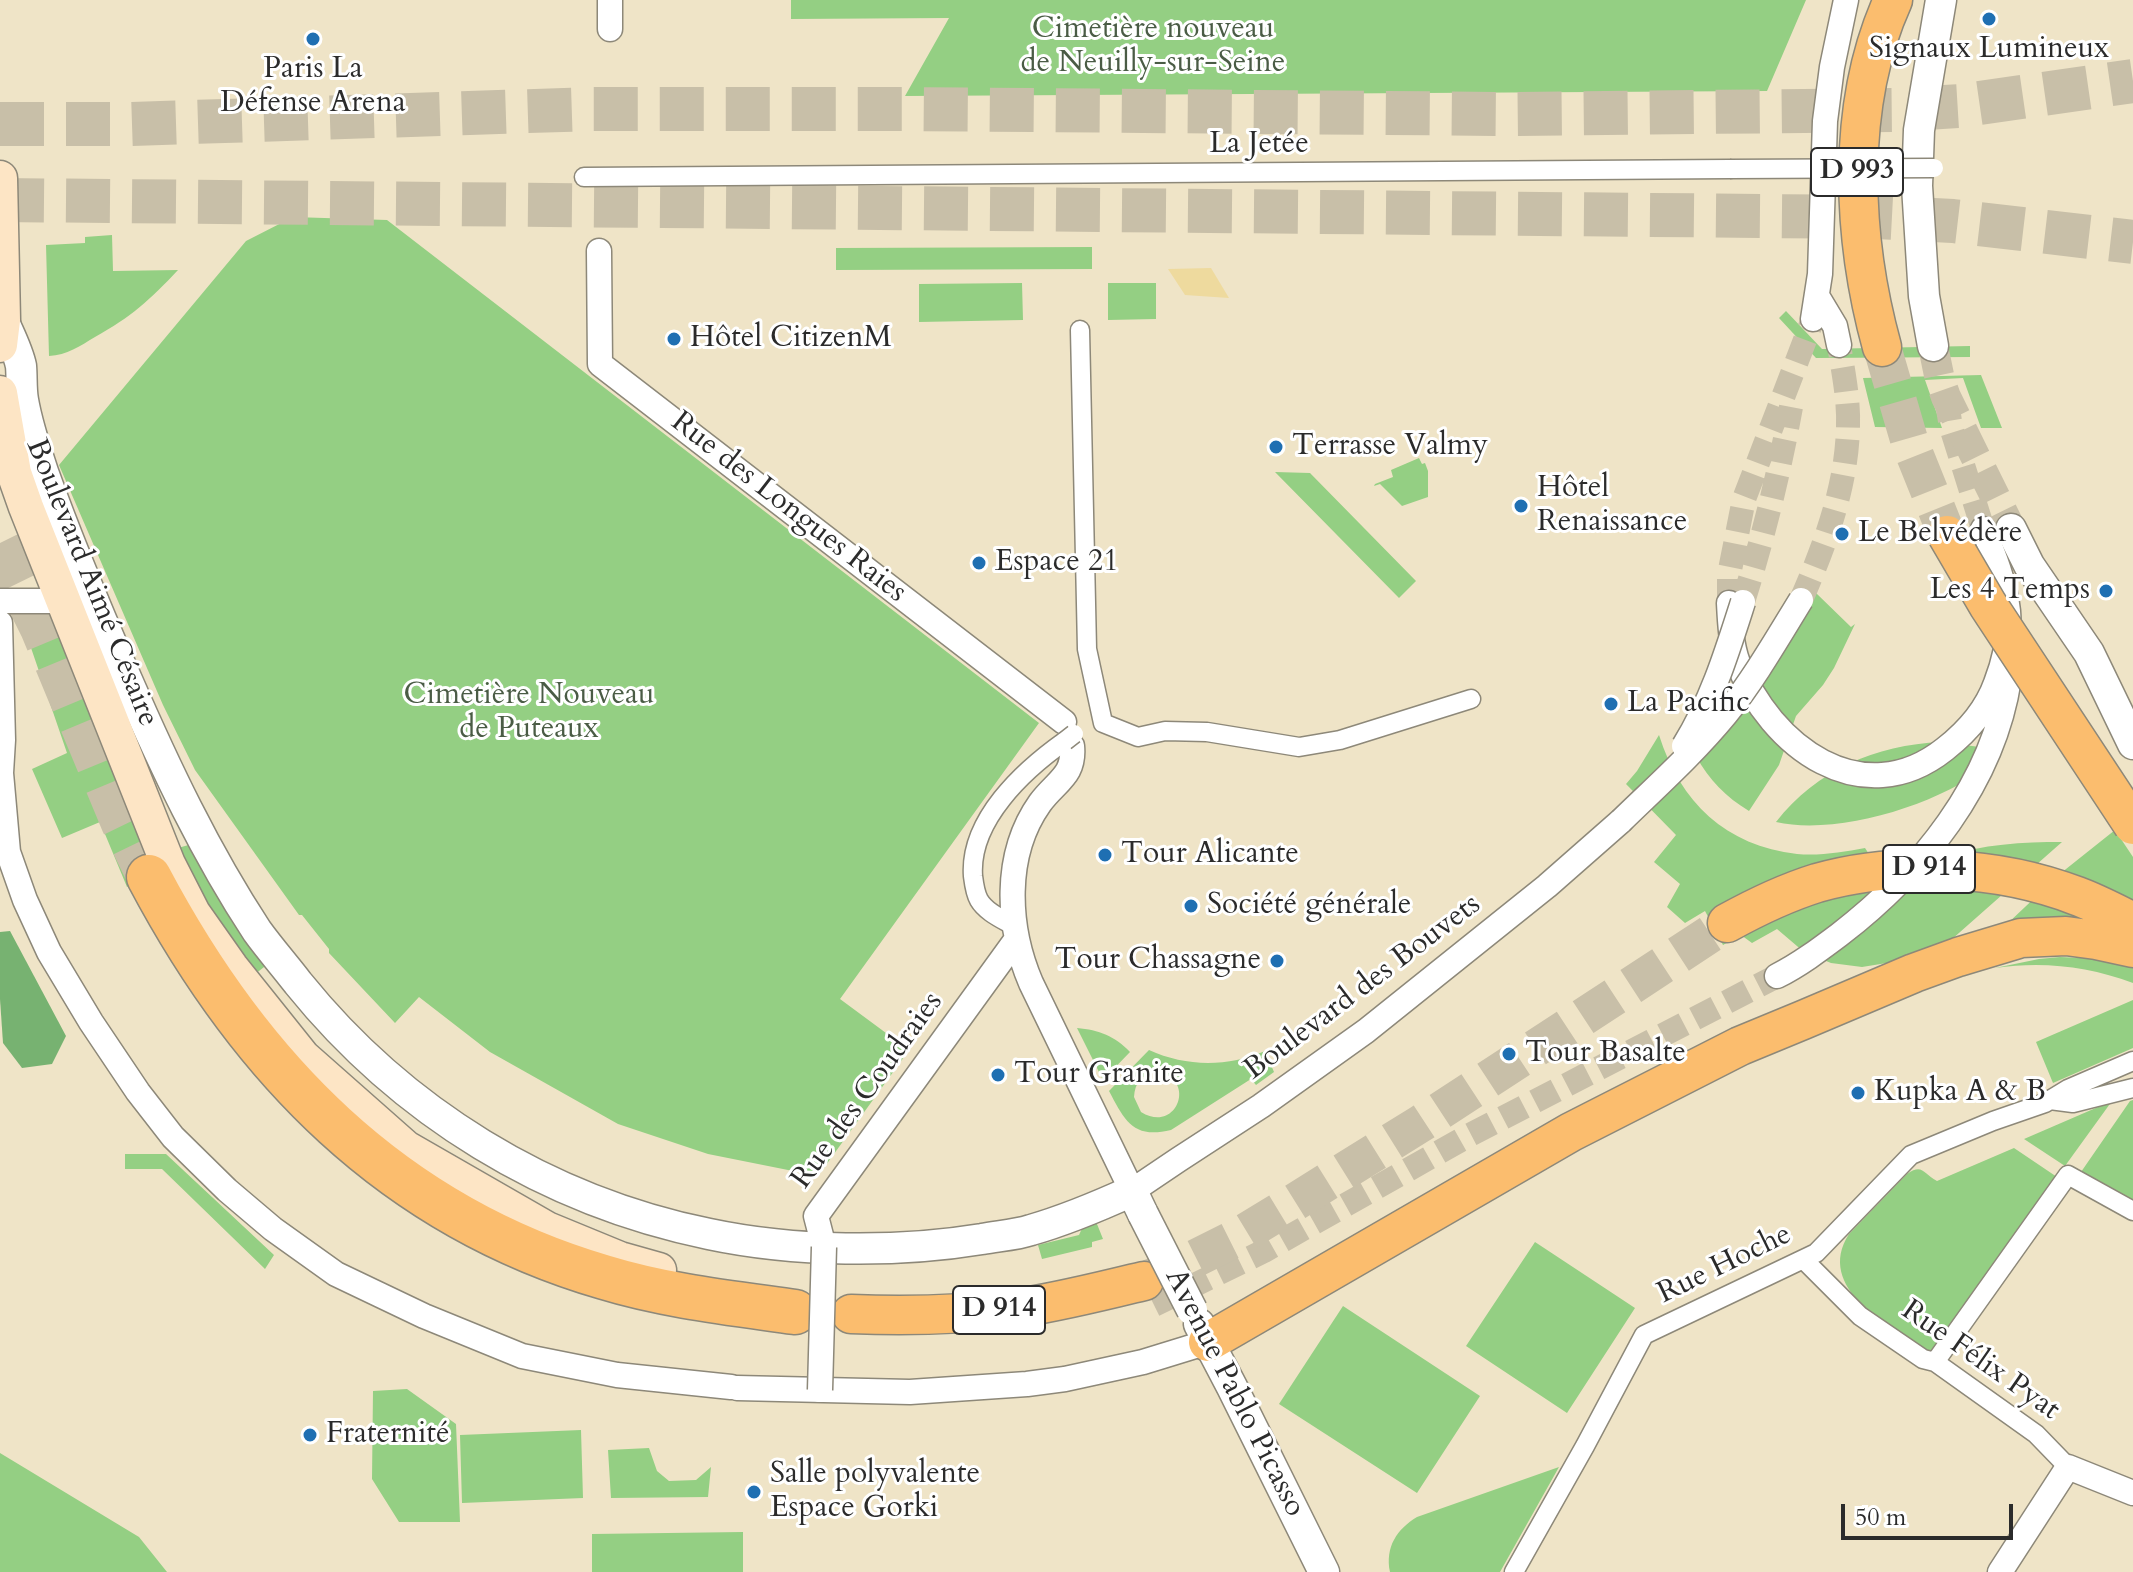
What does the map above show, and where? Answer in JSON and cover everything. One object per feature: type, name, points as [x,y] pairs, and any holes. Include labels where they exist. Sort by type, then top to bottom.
[{"type":"highway","points":[[149,877],[198,963],[257,1044],[325,1117],[397,1177],[435,1202],[517,1246],[575,1268],[650,1289],[722,1302],[795,1307]]},
{"type":"main road","name":"D 993","points":[[1882,347],[1869,295],[1857,175],[1864,104],[1874,56],[1893,0]]},
{"type":"main road","name":"Boulevard Aimé Césaire","points":[[0,178],[1,328]]},
{"type":"main road","name":"Boulevard Aimé Césaire","points":[[0,393],[14,473],[78,601],[142,800],[168,864],[193,913],[231,967],[303,1057],[406,1148],[547,1229],[620,1259],[795,1307]]},
{"type":"main road","points":[[1980,531],[1988,605],[2133,825]]},
{"type":"main road","name":"D 914","points":[[1727,923],[1771,900],[1817,883],[1861,873],[1907,869],[2018,879],[2079,896],[2133,922]]},
{"type":"main road","points":[[1200,1326],[1740,1046],[1914,973],[2021,938],[2066,936],[2133,948]]},
{"type":"main road","name":"D 914","points":[[851,1314],[930,1315],[1014,1309],[1144,1281]]},
{"type":"street","points":[[610,0],[610,29]]},
{"type":"street","points":[[1839,345],[1835,326],[1815,307],[1820,274],[1825,121],[1846,0]]},
{"type":"street","points":[[1933,346],[1924,296],[1917,186],[1919,130],[1941,0]]},
{"type":"street","name":"La Jetée","points":[[584,177],[1934,168]]},
{"type":"street","name":"Rue des Longues Raies","points":[[599,251],[600,364],[1069,736]]},
{"type":"street","name":"Boulevard Aimé Césaire","points":[[1,328],[21,365],[22,397],[78,601],[150,732],[202,839],[259,933],[310,998],[372,1064],[447,1123],[484,1147],[549,1181],[650,1220],[737,1240],[824,1247],[951,1244],[1028,1231],[1084,1212],[1138,1203]]},
{"type":"street","points":[[1080,330],[1087,649],[1103,723]]},
{"type":"street","points":[[1777,976],[1859,919],[1922,857],[1947,827],[1986,759],[2003,683],[2012,659],[2012,639],[2001,576],[1980,531]]},
{"type":"street","points":[[1980,531],[2029,565],[2089,653],[2133,744]]},
{"type":"street","points":[[1621,821],[1696,749],[1728,712],[1801,600]]},
{"type":"street","points":[[0,601],[78,601]]},
{"type":"street","points":[[1621,821],[1663,775],[1702,715],[1721,671],[1736,603],[1733,647],[1758,702],[1780,731],[1803,751],[1828,765],[1854,773],[1886,774],[1927,761],[1971,727],[2003,683]]},
{"type":"street","points":[[0,623],[3,740],[0,773],[8,852],[49,952],[85,1013],[138,1092],[173,1137],[227,1190],[273,1229],[336,1274],[424,1316],[522,1356],[617,1375],[734,1388],[910,1392],[1065,1379],[1143,1362],[1200,1326]]},
{"type":"street","points":[[1015,933],[977,897],[973,875],[977,847],[990,817],[1014,784],[1069,736],[1103,723],[1138,737],[1165,731],[1207,732],[1299,747],[1340,740],[1471,699]]},
{"type":"street","points":[[1069,736],[1071,767],[1040,804],[1020,846],[1013,888],[1015,933],[1031,983],[1138,1203]]},
{"type":"street","name":"Boulevard Aimé Césaire","points":[[142,800],[202,839]]},
{"type":"street","name":"Boulevard des Bouvets","points":[[1138,1203],[1261,1106],[1366,1031],[1547,886],[1621,821]]},
{"type":"street","name":"Rue des Coudraies","points":[[820,1390],[824,1247],[816,1216],[1015,933]]},
{"type":"street","name":"Rue Hoche","points":[[1514,1572],[1644,1335],[1816,1253],[1911,1155],[2050,1100],[2133,1061]]},
{"type":"street","name":"Rue Hoche","points":[[2050,1100],[2073,1103],[2133,1088]]},
{"type":"street","points":[[1935,1362],[2068,1175],[2133,1211]]},
{"type":"street","name":"Avenue Pablo Picasso","points":[[1138,1203],[1324,1572]]},
{"type":"street","name":"Rue Félix Pyat","points":[[1804,1260],[1860,1316],[1923,1359],[1935,1362],[2036,1434],[2068,1467],[2133,1493]]},
{"type":"street","points":[[2000,1572],[2068,1467]]},
{"type":"green space","name":"Cimetière nouveau de Neuilly-sur-Seine","points":[[791,0],[1806,0],[1767,91],[905,96],[949,18],[791,19]]},
{"type":"green space","name":"Cimetière Nouveau de Puteaux","points":[[293,217],[387,220],[1039,723],[840,999],[909,1050],[818,1176],[708,1154],[618,1124],[490,1052],[419,997],[395,1023],[329,953],[195,770],[163,705],[59,465],[246,241]]},
{"type":"green space","points":[[112,235],[113,271],[178,270],[130,315],[73,350],[49,356],[46,245],[85,243],[85,237]]},
{"type":"green space","points":[[1092,247],[1092,269],[836,270],[836,248]]},
{"type":"green space","points":[[1022,283],[1023,320],[919,322],[919,284]]},
{"type":"green space","points":[[1108,283],[1156,283],[1156,319],[1108,320]]},
{"type":"green space","points":[[1786,311],[1822,349],[1970,346],[1970,357],[1816,358],[1779,318]]},
{"type":"green space","points":[[1981,375],[2002,428],[1981,428],[1963,378],[1925,380],[1942,428],[1875,427],[1863,378]]},
{"type":"green space","points":[[1419,458],[1428,471],[1428,497],[1402,506],[1380,484],[1374,486],[1393,477],[1391,470]]},
{"type":"green space","points":[[1275,472],[1310,473],[1416,581],[1399,598]]},
{"type":"green space","points":[[1816,593],[1851,627],[1855,624],[1834,668],[1796,716],[1779,765],[1749,811],[1719,787],[1696,756],[1741,704],[1747,711],[1767,693],[1760,679],[1802,621]]},
{"type":"green space","points":[[58,633],[159,872],[127,887],[100,822],[62,838],[32,769],[67,753],[29,642]]},
{"type":"green space","points":[[1659,735],[1679,781],[1709,817],[1728,830],[1748,841],[1797,854],[1865,848],[1888,883],[1930,862],[1973,849],[2018,843],[2062,842],[1951,940],[1893,962],[1862,967],[1831,963],[1804,952],[1777,929],[1752,943],[1741,935],[1723,945],[1705,911],[1685,923],[1667,907],[1680,884],[1654,862],[1676,835],[1626,784]]},
{"type":"green space","points":[[1941,742],[2003,750],[1986,767],[1965,781],[1941,794],[1886,814],[1828,825],[1776,822],[1810,788],[1849,764],[1893,748]]},
{"type":"green space","points":[[2115,830],[2133,857],[2133,902],[2091,882],[2079,920],[2007,924],[2061,873]]},
{"type":"green space","points":[[199,842],[273,960],[250,978],[171,850]]},
{"type":"green space","points":[[10,931],[66,1036],[52,1064],[22,1068],[3,1043],[0,932]]},
{"type":"green space","points":[[2060,957],[2102,959],[2133,968],[2133,983],[2099,972],[2065,966],[1995,968]]},
{"type":"green space","points":[[2133,1000],[2133,1048],[2053,1083],[2036,1042]]},
{"type":"green space","points":[[1077,1028],[1106,1035],[1130,1052],[1103,1080]]},
{"type":"green space","points":[[1149,1050],[1178,1060],[1207,1063],[1236,1060],[1265,1051],[1274,1072],[1256,1085],[1251,1079],[1171,1130],[1158,1132],[1139,1130],[1132,1125],[1109,1091]],"holes":[[[1155,1072],[1168,1076],[1176,1083],[1179,1092],[1173,1111],[1154,1117],[1141,1112],[1134,1097],[1140,1080]]]},
{"type":"green space","points":[[2133,1100],[2133,1201],[2081,1172]]},
{"type":"green space","points":[[2112,1101],[2065,1166],[2024,1139]]},
{"type":"green space","points":[[2014,1148],[2057,1177],[1934,1350],[1926,1352],[1877,1318],[1848,1288],[1841,1272],[1841,1254],[1849,1234],[1912,1171],[1923,1171],[1937,1181]]},
{"type":"green space","points":[[125,1154],[166,1154],[274,1255],[265,1269],[162,1169],[125,1169]]},
{"type":"green space","points":[[1095,1219],[1103,1239],[1092,1242],[1092,1247],[1042,1259],[1038,1245],[1079,1235],[1085,1222]]},
{"type":"green space","points":[[1535,1242],[1635,1308],[1567,1413],[1466,1346]]},
{"type":"green space","points":[[1343,1306],[1480,1396],[1417,1493],[1279,1404]]},
{"type":"green space","points":[[407,1389],[456,1424],[460,1522],[399,1522],[372,1479],[373,1391]]},
{"type":"green space","points":[[581,1430],[583,1498],[462,1503],[460,1435]]},
{"type":"green space","points":[[649,1448],[657,1471],[669,1481],[696,1480],[711,1467],[708,1497],[611,1498],[608,1450]]},
{"type":"green space","points":[[0,1453],[139,1537],[167,1572],[0,1572]]},
{"type":"green space","points":[[1559,1467],[1500,1572],[1390,1572],[1389,1555],[1394,1540],[1417,1517]]},
{"type":"green space","points":[[743,1532],[743,1572],[592,1572],[592,1534]]},
{"type":"sand","points":[[1211,268],[1229,298],[1185,295],[1168,269]]},
{"type":"tunnel","points":[[0,124],[131,124],[593,109],[1508,114],[1893,110],[1959,106],[2133,81]]},
{"type":"tunnel","points":[[0,200],[1877,217],[1953,221],[2133,242]]},
{"type":"tunnel","points":[[1729,603],[1729,575],[1744,499],[1813,319]]},
{"type":"tunnel","points":[[1801,600],[1826,537],[1844,471],[1848,416],[1839,345]]},
{"type":"tunnel","points":[[1933,346],[1946,397],[2011,529]]},
{"type":"tunnel","points":[[1882,347],[1910,443],[1947,535]]},
{"type":"tunnel","points":[[1946,397],[1951,427],[1983,529]]},
{"type":"tunnel","points":[[1743,602],[1770,506],[1791,407]]},
{"type":"tunnel","points":[[0,543],[42,628],[123,823],[149,877]]},
{"type":"tunnel","points":[[1144,1281],[1236,1238],[1287,1207],[1727,923]]},
{"type":"tunnel","points":[[1154,1305],[1264,1251],[1466,1137],[1777,976]]},
{"type":"place","name":"Signaux Lumineux","points":[[1989,19]]},
{"type":"place","name":"Paris La Défense Arena","points":[[313,39]]},
{"type":"place","name":"Hôtel CitizenM","points":[[674,339]]},
{"type":"place","name":"Terrasse Valmy","points":[[1276,447]]},
{"type":"place","name":"Hôtel Renaissance","points":[[1521,506]]},
{"type":"place","name":"Le Belvédère","points":[[1842,534]]},
{"type":"place","name":"Espace 21","points":[[979,563]]},
{"type":"place","name":"Les 4 Temps","points":[[2106,591]]},
{"type":"place","name":"La Pacific","points":[[1611,704]]},
{"type":"place","name":"Tour Alicante","points":[[1105,855]]},
{"type":"place","name":"Société générale","points":[[1191,906]]},
{"type":"place","name":"Tour Chassagne","points":[[1277,961]]},
{"type":"place","name":"Tour Basalte","points":[[1509,1054]]},
{"type":"place","name":"Tour Granite","points":[[998,1075]]},
{"type":"place","name":"Kupka A & B","points":[[1858,1093]]},
{"type":"place","name":"Fraternité","points":[[310,1435]]},
{"type":"place","name":"Salle polyvalente Espace Gorki","points":[[754,1492]]}]
